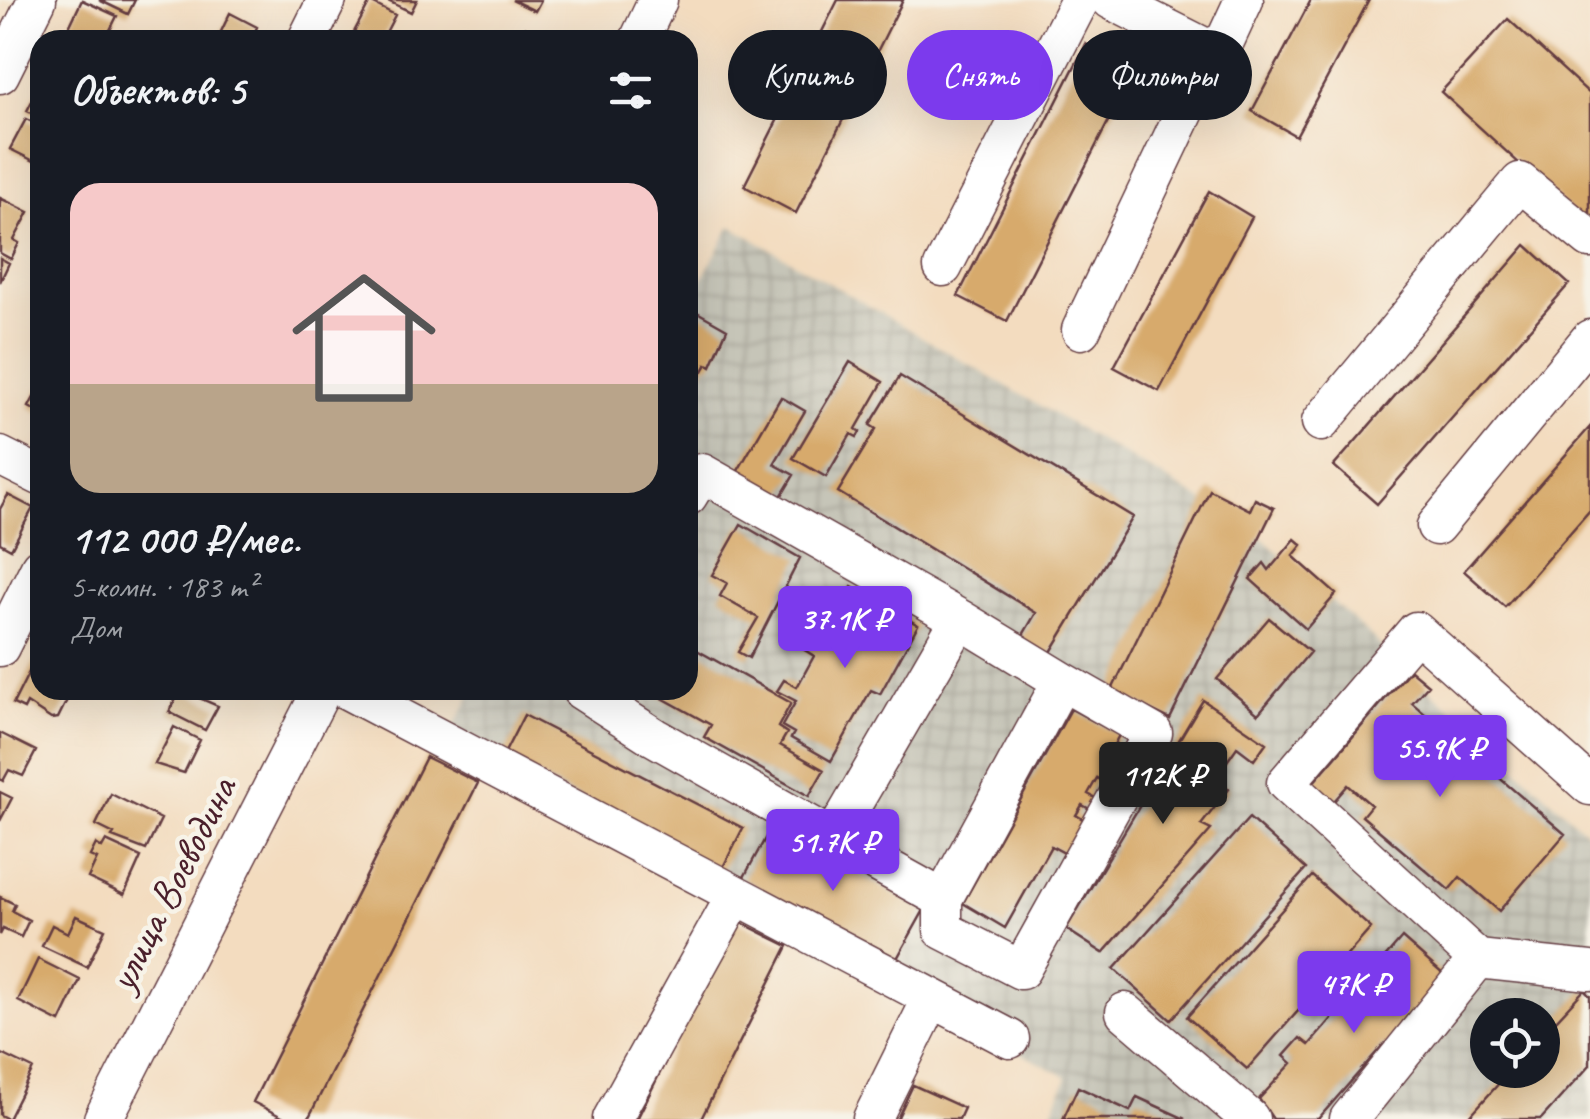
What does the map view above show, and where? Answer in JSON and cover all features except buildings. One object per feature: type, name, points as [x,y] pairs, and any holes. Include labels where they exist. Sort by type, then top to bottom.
[{"type":"street","points":[[0,74],[37,0]]},
{"type":"street","points":[[312,30],[327,0]]},
{"type":"street","points":[[643,30],[658,0]]},
{"type":"street","points":[[942,268],[1080,0]]},
{"type":"street","points":[[1111,0],[1170,30]]},
{"type":"street","points":[[1230,30],[1244,0]]},
{"type":"street","points":[[1082,330],[1181,120]]},
{"type":"street","points":[[1321,422],[1520,182],[1590,240]]},
{"type":"street","points":[[1436,526],[1590,339]]},
{"type":"street","points":[[0,456],[30,471]]},
{"type":"street","points":[[698,480],[702,473],[960,619],[1152,733],[1021,970],[944,930],[943,898],[1062,681]]},
{"type":"street","points":[[0,647],[30,587]]},
{"type":"street","points":[[833,838],[960,619]]},
{"type":"street","points":[[1590,786],[1416,632],[1286,783],[1478,959],[1590,971]]},
{"type":"street","name":"улица Воеводина","points":[[102,1119],[317,700]]},
{"type":"street","points":[[366,700],[1010,1039]]},
{"type":"street","points":[[597,700],[654,738],[943,898]]},
{"type":"street","points":[[612,1119],[736,894]]},
{"type":"street","points":[[1348,1119],[1478,959]]},
{"type":"street","points":[[872,1119],[932,998]]},
{"type":"street","points":[[1124,1012],[1250,1119]]},
{"type":"shaded area","points":[[731,226],[1253,530],[1590,835],[1590,1119],[1049,1119],[1067,1077],[498,784],[450,733],[468,700],[698,700],[698,286]]}]
